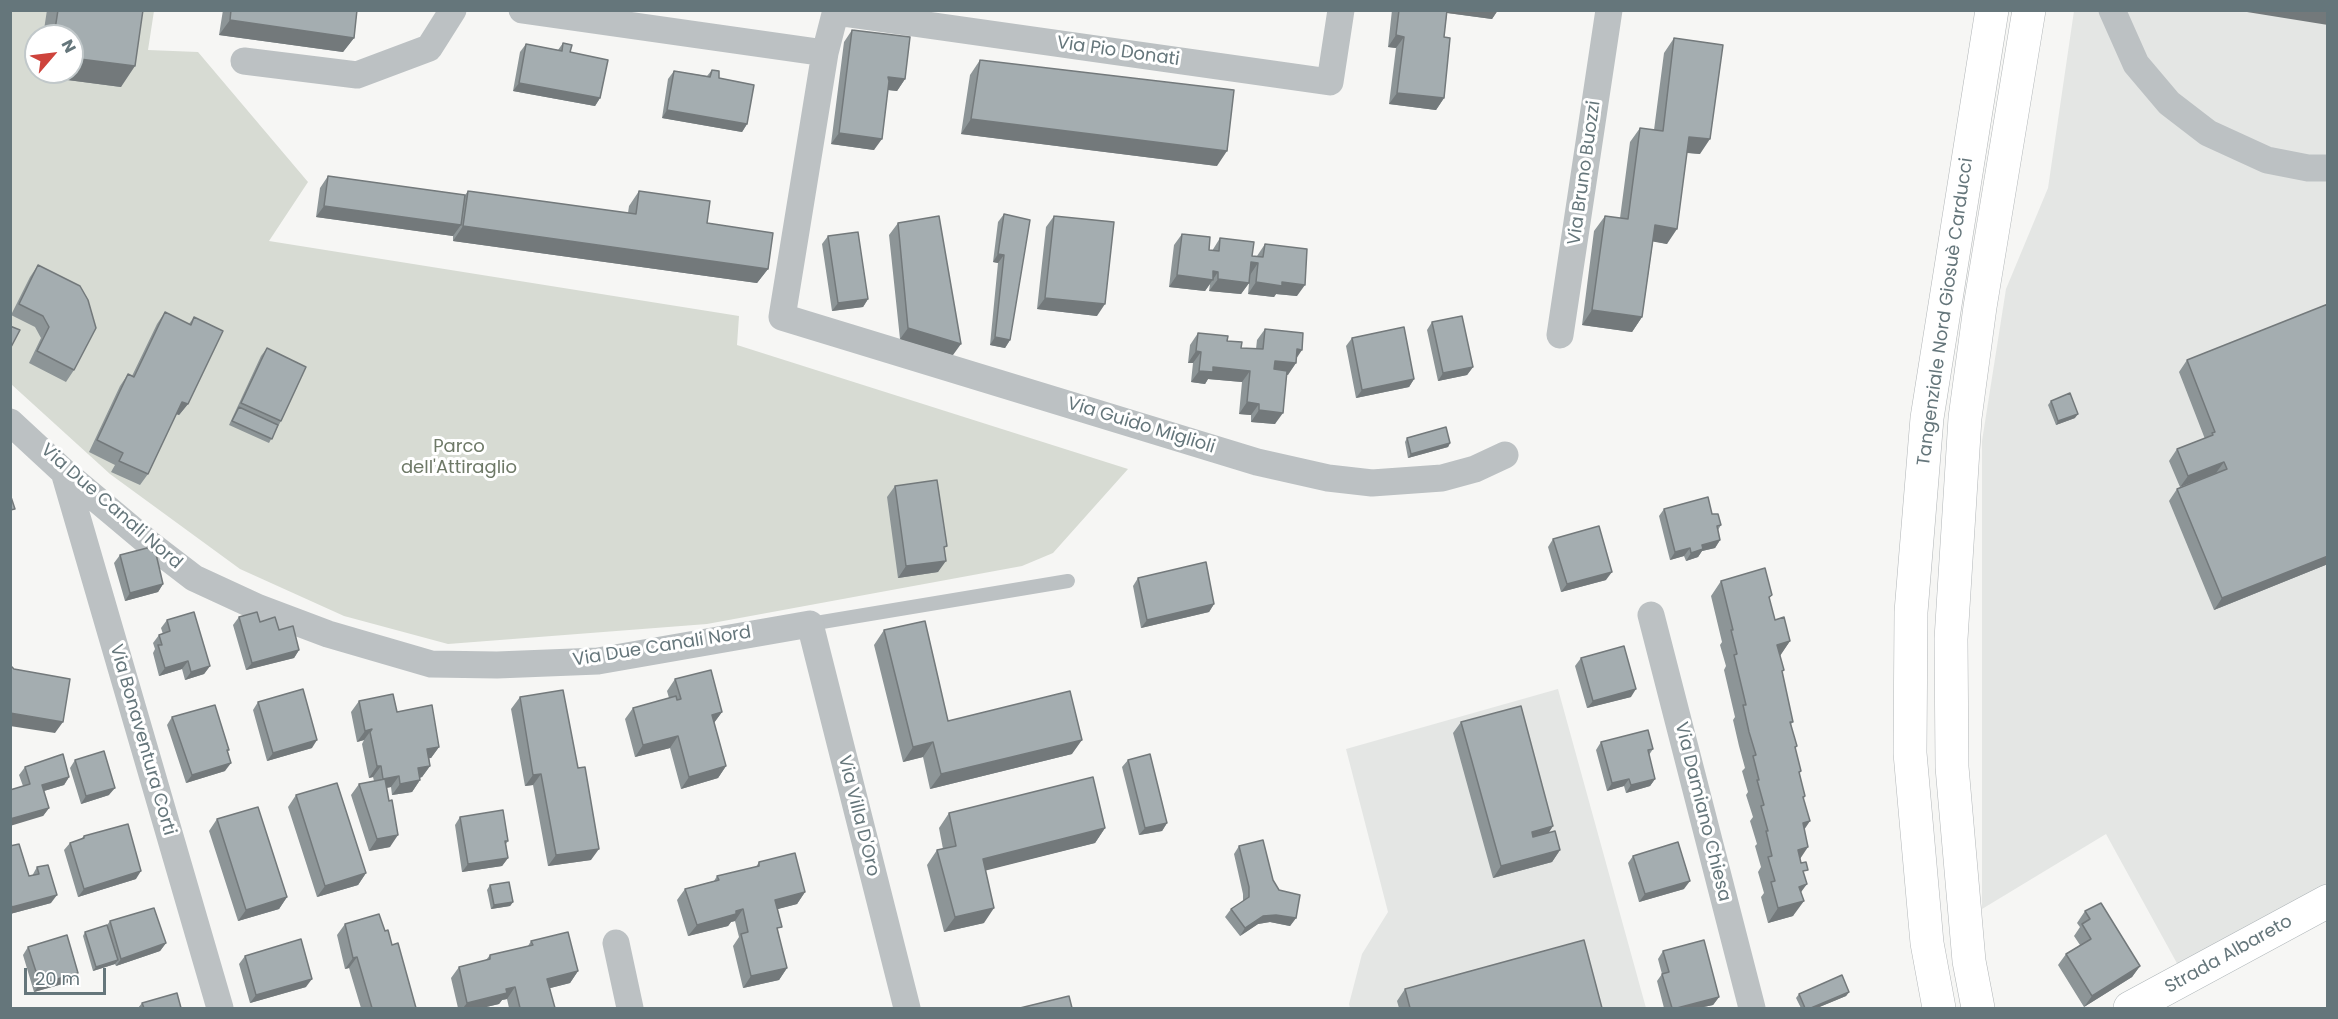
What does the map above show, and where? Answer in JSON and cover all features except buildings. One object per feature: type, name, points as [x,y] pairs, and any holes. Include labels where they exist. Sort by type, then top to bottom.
[{"type":"main road","name":"Tangenziale Nord Giosuè Carducci","points":[[1939,1008],[1927,943],[1910,753],[1911,612],[1927,418],[1992,10]]},
{"type":"main road","name":"Tangenziale Nord Giosuè Carducci","points":[[1978,1008],[1969,961],[1952,767],[1951,639],[1965,418],[1980,307],[2029,10]]},
{"type":"main road","points":[[2021,59],[2047,10]]},
{"type":"main road","name":"Strada Albareto","points":[[2130,1008],[2171,999],[2328,901]]},
{"type":"street","points":[[244,61],[357,75],[429,48],[453,10]]},
{"type":"street","points":[[522,10],[825,53]]},
{"type":"street","name":"Via Pio Donati","points":[[782,317],[825,53],[836,11],[1330,82],[1341,10]]},
{"type":"street","name":"Via Bruno Buozzi","points":[[1560,335],[1609,10]]},
{"type":"street","points":[[2112,10],[2136,64],[2169,103],[2208,133],[2267,160],[2308,168],[2328,168]]},
{"type":"street","name":"Via Guido Miglioli","points":[[782,317],[1257,462],[1328,478],[1372,483],[1442,478],[1475,469],[1505,456]]},
{"type":"street","name":"Via Due Canali Nord","points":[[10,422],[64,472],[151,545],[195,578],[259,608],[328,634],[432,664],[496,665],[598,661],[810,624]]},
{"type":"street","name":"Via Bonaventura Corti","points":[[64,472],[220,1008]]},
{"type":"street","name":"Via Damiano Chiesa","points":[[1651,615],[1752,1008]]},
{"type":"street","name":"Via Villa D'Oro","points":[[810,624],[907,1008]]},
{"type":"street","points":[[616,943],[630,1008]]},
{"type":"lane","points":[[810,624],[1068,580]]},
{"type":"shaded area","points":[[2074,11],[2327,11],[2327,886],[2179,967],[2106,834],[1982,909],[1982,441],[2006,289],[2048,188]]},
{"type":"shaded area","points":[[1558,689],[1646,1008],[1350,1008],[1349,1004],[1362,954],[1388,912],[1346,749]]},
{"type":"green space","name":"Parco dell'Attiraglio","points":[[10,11],[154,11],[148,50],[198,52],[308,182],[269,241],[739,316],[737,345],[1128,469],[1053,553],[1022,566],[707,624],[448,644],[344,616],[240,569],[110,474],[11,384]]}]
